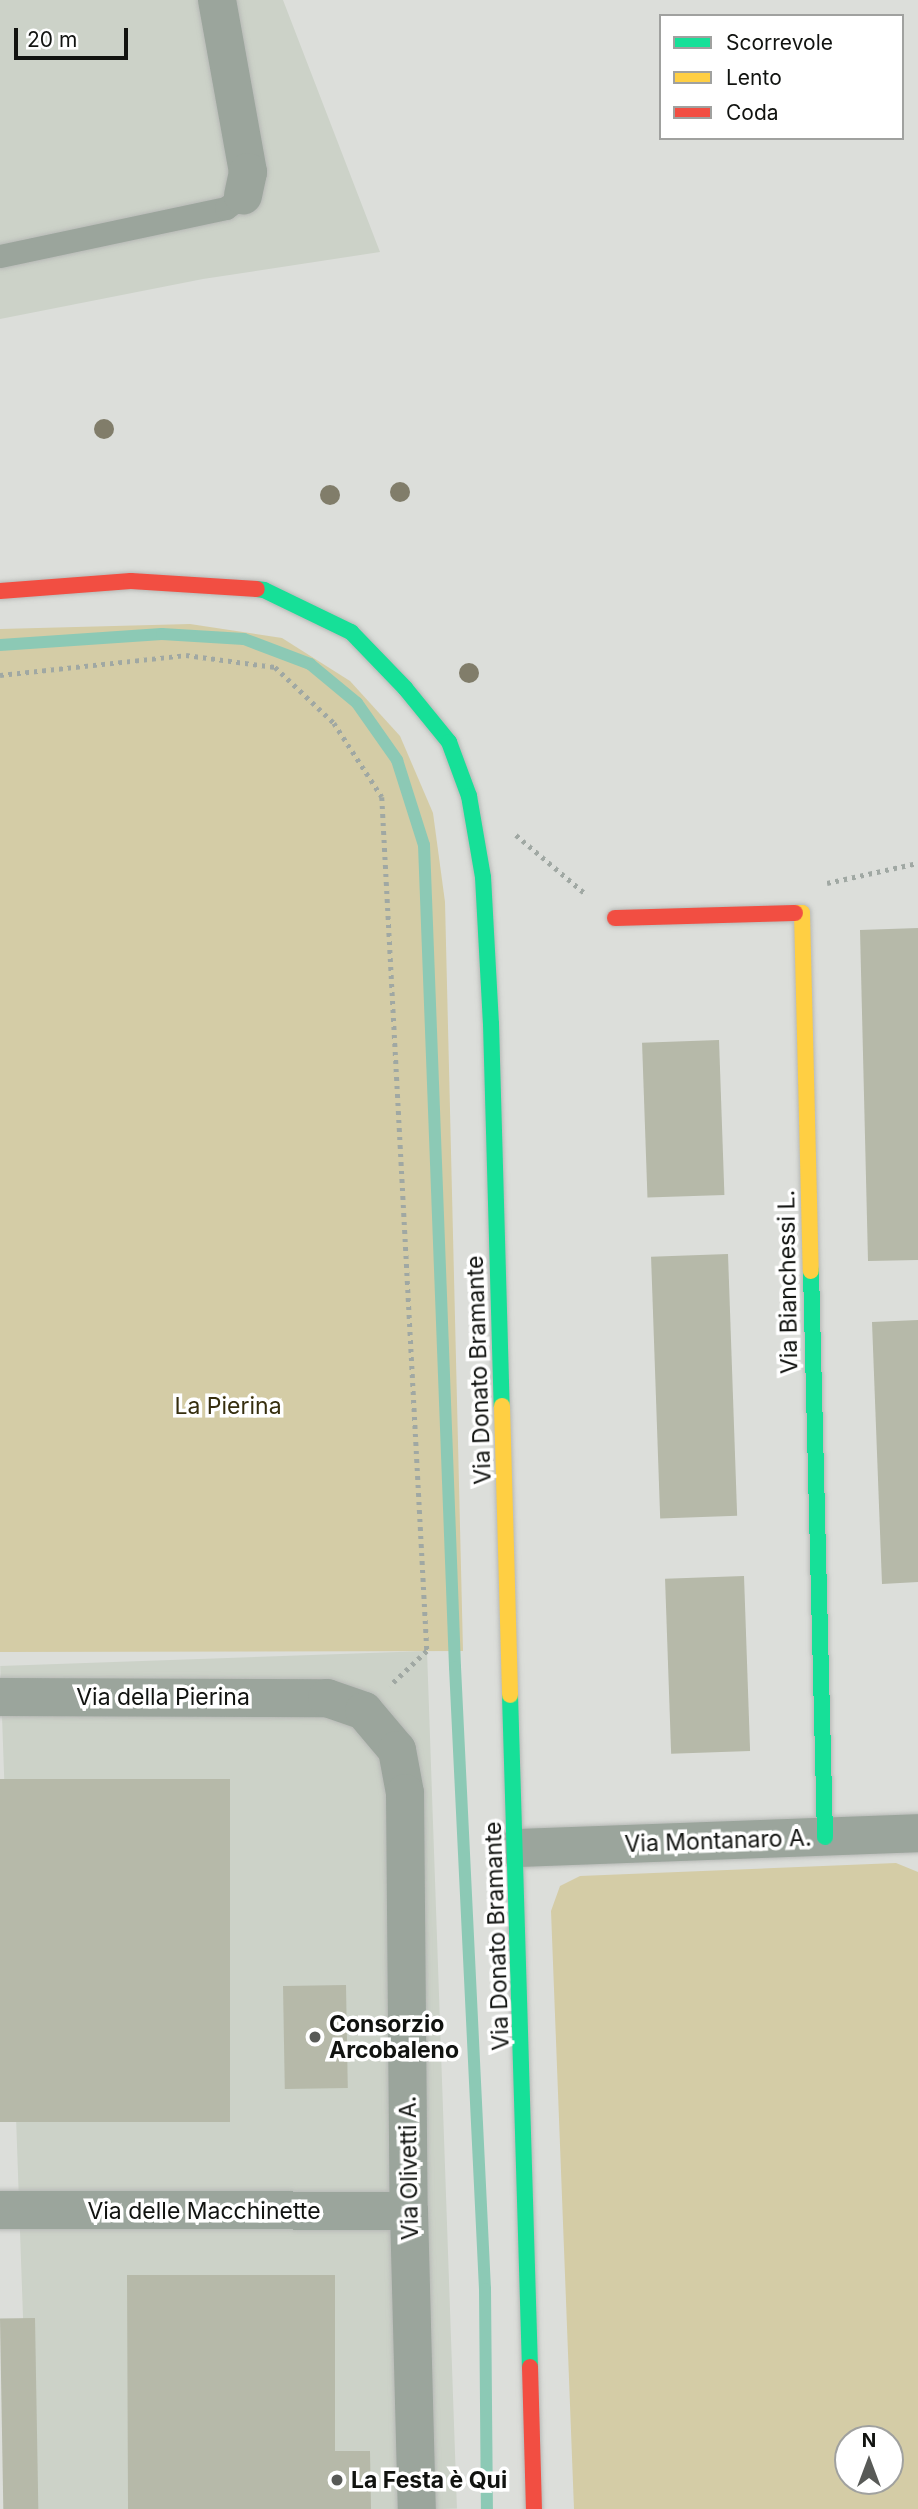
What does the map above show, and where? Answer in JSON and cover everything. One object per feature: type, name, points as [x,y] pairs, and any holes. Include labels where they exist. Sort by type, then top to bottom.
[{"type":"street","points":[[217,0],[248,172],[243,195]]},
{"type":"street","name":"Via Donato Bramante","points":[[0,591],[131,581],[264,590],[351,632],[405,688],[449,742],[469,796],[483,877],[491,1024],[517,1848],[534,2509]]},
{"type":"street","name":"Via Bianchessi L.","points":[[615,918],[802,913],[825,1837]]},
{"type":"street","name":"Via della Pierina","points":[[0,1697],[327,1698],[364,1711]]},
{"type":"street","name":"Via Olivetti A.","points":[[364,1711],[397,1750],[405,1793],[409,2211],[417,2509]]},
{"type":"street","name":"Via Montanaro A.","points":[[517,1848],[918,1833]]},
{"type":"street","name":"Via delle Macchinette","points":[[0,2210],[409,2211]]},
{"type":"lane","points":[[0,256],[226,208],[243,195]]},
{"type":"path","points":[[0,676],[186,655],[275,667],[334,723],[382,797],[427,1651],[364,1711]]},
{"type":"path","points":[[469,796],[615,918]]},
{"type":"path","points":[[827,883],[918,863]]},
{"type":"shaded area","points":[[0,0],[283,0],[380,252],[203,279],[0,319]]},
{"type":"shaded area","points":[[427,1651],[457,2508],[30,2509],[0,1666]]},
{"type":"green space","name":"La Pierina","points":[[190,624],[282,638],[350,681],[400,736],[433,813],[445,902],[463,1651],[0,1652],[0,629]]},
{"type":"green space","points":[[896,1863],[918,1872],[918,2509],[574,2509],[551,1911],[560,1886],[580,1876]]},
{"type":"building","points":[[918,928],[918,1260],[868,1261],[860,930]]},
{"type":"building","points":[[719,1040],[724,1195],[647,1198],[642,1043]]},
{"type":"building","points":[[728,1254],[737,1516],[660,1519],[651,1257]]},
{"type":"building","points":[[918,1320],[918,1582],[882,1584],[872,1322]]},
{"type":"building","points":[[744,1576],[750,1751],[671,1754],[665,1579]]},
{"type":"building","points":[[0,1779],[230,1779],[230,2122],[0,2122]]},
{"type":"building","name":"Consorzio Arcobaleno","points":[[346,1985],[348,2088],[285,2089],[283,1986]]},
{"type":"building","points":[[127,2275],[335,2275],[335,2451],[370,2451],[371,2509],[128,2509]]},
{"type":"building","points":[[35,2318],[38,2509],[3,2509],[0,2319]]},
{"type":"waterway","points":[[0,645],[162,634],[244,639],[310,664],[357,703],[397,760],[424,845],[455,1667],[485,2289],[487,2509]]},
{"type":"traffic: fast","points":[[257,589],[351,632],[405,688],[449,742],[469,796],[483,877],[491,1024],[502,1406]]},
{"type":"traffic: fast","points":[[811,1271],[825,1837]]},
{"type":"traffic: fast","points":[[510,1695],[530,2367]]},
{"type":"traffic: slow","points":[[795,913],[802,913],[811,1271]]},
{"type":"traffic: slow","points":[[502,1406],[510,1695]]},
{"type":"traffic: jam","points":[[0,591],[131,581],[257,589]]},
{"type":"traffic: jam","points":[[615,918],[795,913]]},
{"type":"traffic: jam","points":[[530,2367],[534,2509]]},
{"type":"place","name":"Consorzio Arcobaleno","points":[[315,2037]]},
{"type":"place","name":"La Festa è Qui","points":[[337,2480]]}]
